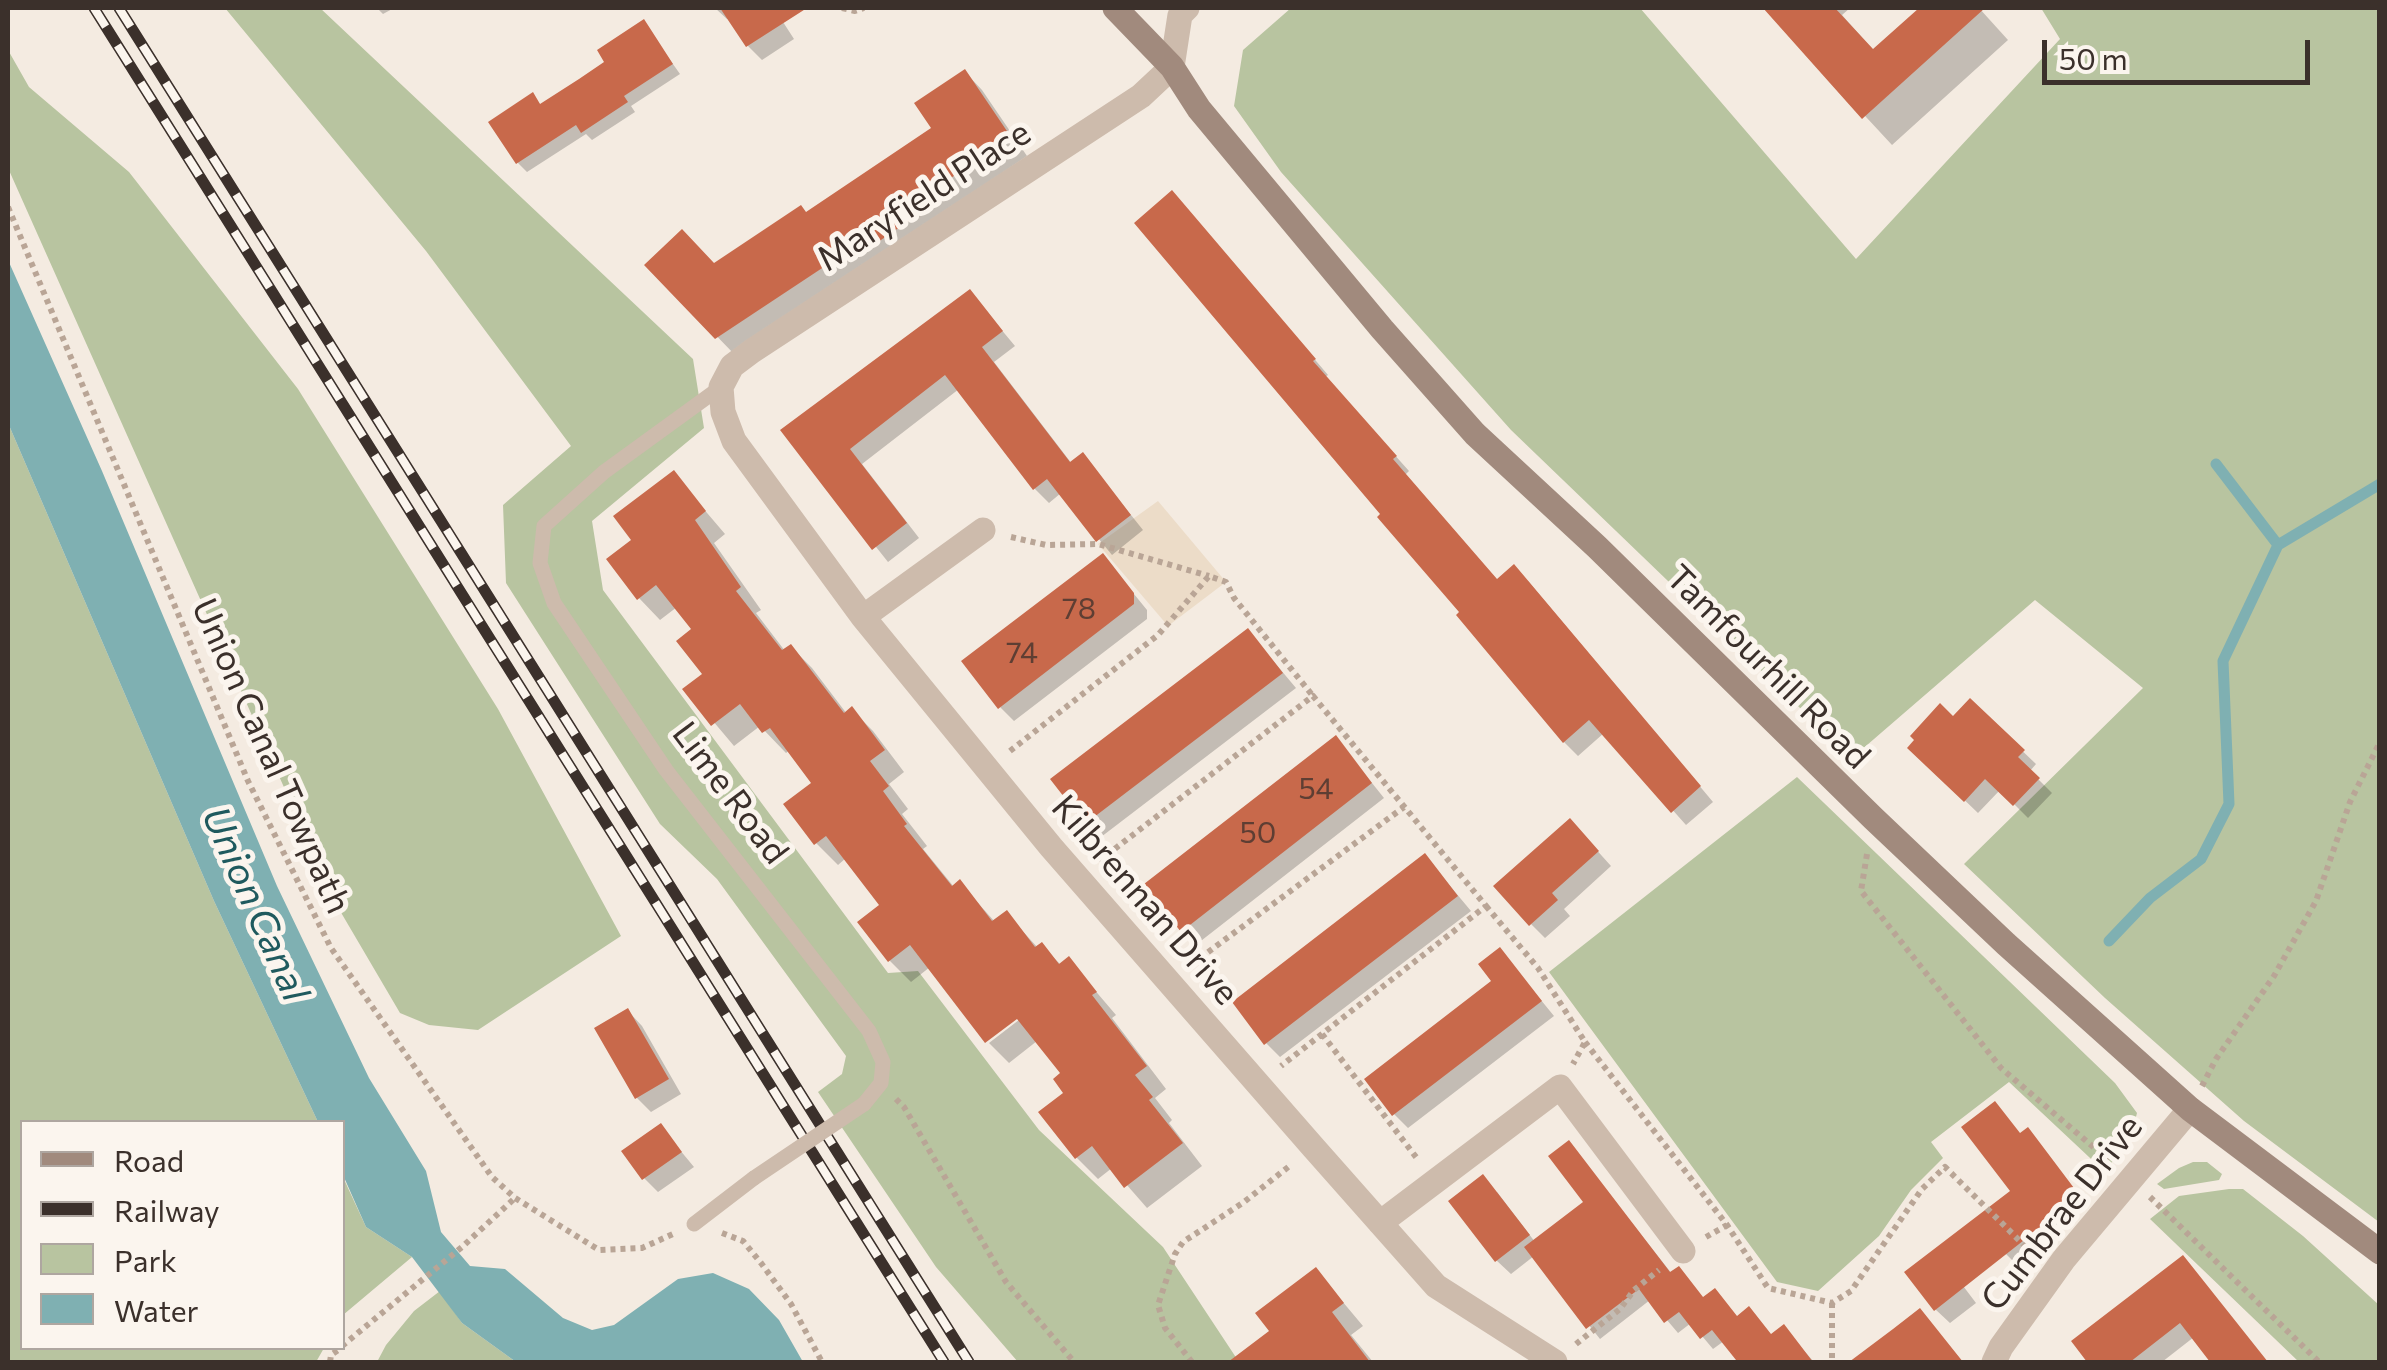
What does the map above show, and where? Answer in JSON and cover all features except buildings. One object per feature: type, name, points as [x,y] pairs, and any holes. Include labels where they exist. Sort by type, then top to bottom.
[{"type":"main road","name":"Tamfourhill Road","points":[[1115,8],[1172,68],[1199,109],[1475,434],[2006,944],[2190,1109],[2380,1252]]},
{"type":"street","points":[[1172,68],[1180,14],[1186,8]]},
{"type":"street","name":"Maryfield Place","points":[[721,387],[732,366],[752,350],[1141,96],[1172,68]]},
{"type":"street","name":"Kilbrennan Drive","points":[[721,387],[722,412],[734,441],[863,618],[1078,877],[1436,1286],[1563,1356]]},
{"type":"street","points":[[863,618],[984,530]]},
{"type":"street","points":[[1380,1223],[1560,1087],[1683,1250]]},
{"type":"street","name":"Cumbrae Drive","points":[[1994,1362],[2054,1273],[2190,1109]]},
{"type":"lane","name":"Lime Road","points":[[721,387],[604,472],[544,526],[540,563],[554,603],[666,770],[869,1031],[882,1062],[881,1084]]},
{"type":"lane","points":[[694,1224],[864,1104],[881,1084]]},
{"type":"path","points":[[842,8],[864,8]]},
{"type":"path","name":"Union Canal Towpath","points":[[8,207],[248,781],[323,931],[492,1178],[515,1198],[599,1250],[642,1248],[694,1224]]},
{"type":"path","points":[[1046,546],[1098,544],[1226,582],[1234,598],[1538,968],[1585,1042],[1727,1224],[1768,1288],[1832,1303],[1850,1290],[1922,1188],[1945,1166],[2054,1273]]},
{"type":"path","points":[[987,769],[1158,635],[1209,576]]},
{"type":"path","points":[[1078,877],[1314,696]]},
{"type":"path","points":[[2190,1109],[2216,1059],[2274,976],[2316,901],[2350,802],[2380,742]]},
{"type":"path","points":[[1169,981],[1404,806]]},
{"type":"path","points":[[1872,818],[1862,891],[2001,1068],[2130,1178],[2320,1362]]},
{"type":"path","points":[[1308,1044],[1486,906]]},
{"type":"path","points":[[1322,1034],[1424,1167]]},
{"type":"path","points":[[1560,1087],[1585,1042]]},
{"type":"path","points":[[881,1084],[904,1107],[1006,1282],[1074,1362]]},
{"type":"path","points":[[1192,1362],[1165,1328],[1158,1305],[1175,1254],[1183,1242],[1244,1202],[1313,1147]]},
{"type":"path","points":[[345,1344],[515,1198]]},
{"type":"path","points":[[694,1224],[743,1241],[790,1304],[822,1362]]},
{"type":"path","points":[[1563,1356],[1683,1250],[1727,1224]]},
{"type":"path","points":[[1832,1303],[1832,1362]]},
{"type":"green space","points":[[225,8],[320,8],[693,359],[704,428],[592,521],[603,590],[888,973],[918,971],[1039,1130],[1163,1247],[1239,1362],[1018,1362],[936,1267],[818,1092],[842,1074],[846,1056],[717,879],[660,824],[506,583],[503,505],[571,446],[426,251]]},
{"type":"green space","points":[[1291,8],[1640,8],[1856,259],[2060,39],[2041,8],[2379,8],[2379,1222],[2244,1121],[2105,998],[1964,864],[2143,688],[2035,600],[1852,758],[1511,430],[1281,172],[1234,106],[1243,50]]},
{"type":"green space","points":[[8,50],[29,87],[129,172],[298,389],[498,709],[621,936],[478,1030],[429,1025],[400,1013],[336,904],[8,168]]},
{"type":"green space","points":[[8,423],[214,901],[317,1120],[20,1120],[20,1350],[323,1350],[316,1362],[8,1362]]},
{"type":"green space","points":[[1797,777],[2115,1083],[2137,1113],[2131,1136],[2105,1172],[2009,1082],[1931,1142],[1943,1158],[1911,1190],[1879,1236],[1818,1291],[1777,1282],[1549,972]]},
{"type":"green space","points":[[2207,1162],[2222,1174],[2219,1180],[2164,1189],[2157,1184],[2179,1168]]},
{"type":"green space","points":[[345,1182],[366,1227],[412,1257],[345,1313]]},
{"type":"green space","points":[[2243,1189],[2303,1236],[2379,1305],[2379,1362],[2299,1362],[2150,1219],[2179,1196]]},
{"type":"green space","points":[[440,1291],[462,1323],[516,1362],[377,1362],[414,1311]]},
{"type":"shaded area","points":[[1158,501],[1226,582],[1168,626],[1098,544]]},
{"type":"water","name":"Union Canal","points":[[8,260],[102,471],[277,886],[369,1078],[426,1171],[441,1232],[470,1266],[505,1269],[563,1318],[592,1330],[614,1325],[678,1279],[713,1273],[749,1289],[779,1320],[803,1362],[516,1362],[462,1323],[412,1257],[366,1227],[345,1180],[345,1120],[317,1120],[214,901],[8,423]]},
{"type":"waterway","points":[[2216,464],[2278,545]]},
{"type":"waterway","points":[[2109,941],[2150,898],[2201,859],[2229,804],[2223,661],[2278,545],[2380,484]]},
{"type":"railway","points":[[94,8],[944,1362]]},
{"type":"railway","points":[[119,8],[969,1362]]}]
